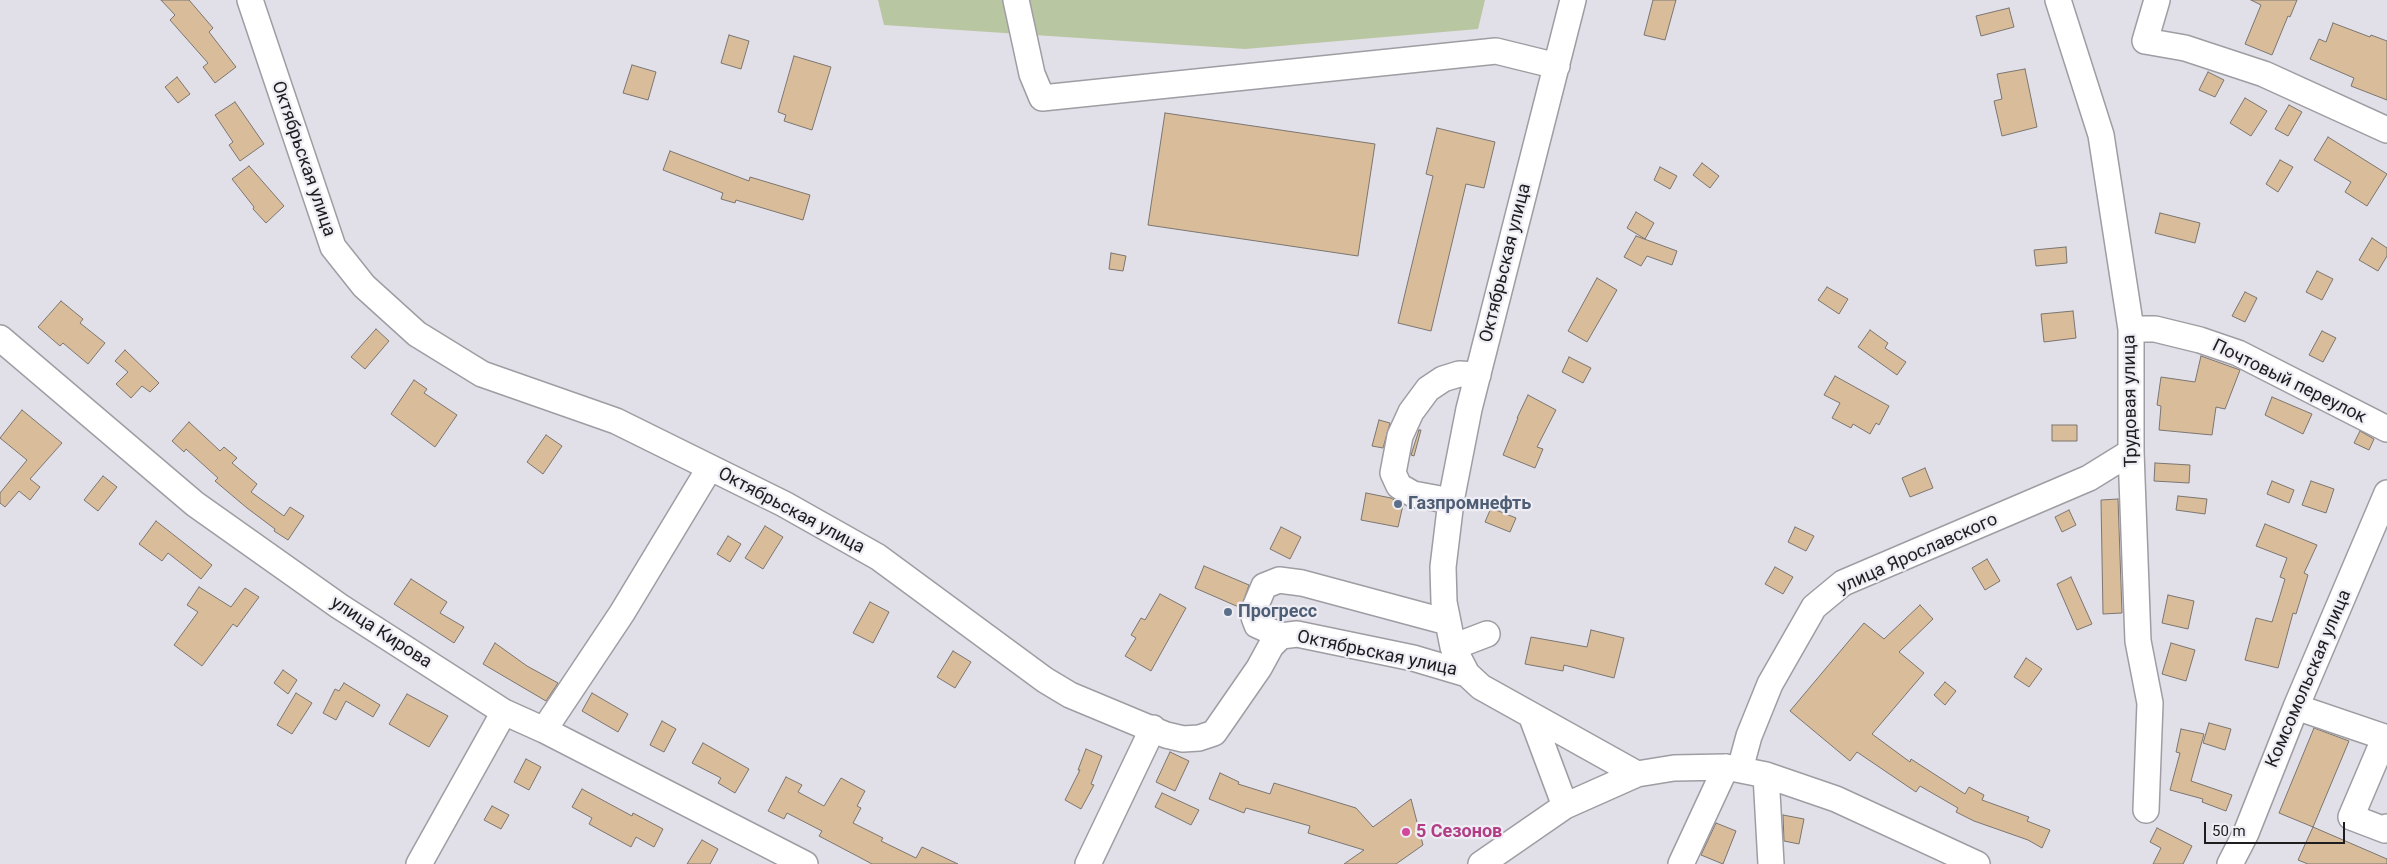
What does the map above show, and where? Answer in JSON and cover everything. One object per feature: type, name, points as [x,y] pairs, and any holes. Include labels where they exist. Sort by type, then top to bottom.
[{"type":"street","name":"Октябрьская улица","points":[[250,0],[333,247],[364,286],[417,334],[482,374],[616,421],[784,504],[878,558],[1045,680],[1070,695],[1166,735],[1183,739],[1199,738],[1214,733],[1234,706],[1271,646],[1281,636],[1297,634],[1413,658],[1467,674]]},
{"type":"street","points":[[1016,0],[1032,74],[1042,98],[1496,51],[1557,66]]},
{"type":"street","name":"Октябрьская улица","points":[[1573,0],[1478,375],[1451,501],[1443,567],[1447,622],[1453,647],[1467,674],[1481,687],[1637,774]]},
{"type":"street","name":"Трудовая улица","points":[[2058,0],[2101,135],[2130,329],[2131,452],[2138,642],[2150,703],[2146,810]]},
{"type":"street","points":[[2157,0],[2145,41],[2185,48],[2264,74],[2387,130]]},
{"type":"street","name":"Почтовый переулок","points":[[2130,329],[2164,332],[2200,340],[2238,353],[2387,429]]},
{"type":"street","name":"улица Кирова","points":[[0,338],[195,504],[339,606],[504,712],[544,730],[805,864]]},
{"type":"street","points":[[1451,501],[1413,494],[1399,486],[1393,474],[1400,436],[1411,412],[1428,389],[1443,379],[1459,374],[1478,375]]},
{"type":"street","name":"улица Ярославского","points":[[1681,864],[1749,736],[1770,684],[1814,607],[1843,583],[2089,478],[2131,452]]},
{"type":"street","points":[[544,730],[622,613],[709,468]]},
{"type":"street","name":"Комсомольская улица","points":[[2230,864],[2246,833],[2296,707],[2387,493]]},
{"type":"street","points":[[1281,636],[1257,625],[1254,617],[1256,605],[1264,586],[1279,580],[1302,582],[1447,622]]},
{"type":"street","points":[[1453,647],[1487,634]]},
{"type":"street","points":[[2296,707],[2386,738],[2351,817],[2386,830],[2387,827]]},
{"type":"street","points":[[419,864],[504,712]]},
{"type":"street","points":[[1531,715],[1565,806]]},
{"type":"street","points":[[1088,864],[1153,728]]},
{"type":"street","points":[[1481,864],[1565,806],[1637,774],[1674,768],[1733,768],[1766,775],[1836,799],[1977,864]]},
{"type":"street","points":[[1766,775],[1771,864]]},
{"type":"green space","points":[[878,0],[1485,0],[1478,29],[1245,49],[884,25]]},
{"type":"building","points":[[161,0],[189,0],[213,28],[209,32],[236,67],[215,83],[203,67],[208,63],[170,20],[175,15]]},
{"type":"building","points":[[1653,0],[1676,0],[1665,40],[1644,35]]},
{"type":"building","points":[[2251,0],[2297,0],[2290,17],[2288,16],[2272,55],[2245,44],[2261,5]]},
{"type":"building","points":[[2009,8],[2014,27],[1981,36],[1976,16]]},
{"type":"building","points":[[2333,23],[2370,37],[2371,35],[2387,41],[2387,100],[2351,86],[2354,78],[2310,59],[2319,39],[2326,42]]},
{"type":"building","points":[[729,35],[749,41],[741,69],[721,63]]},
{"type":"building","points":[[794,56],[831,67],[812,130],[784,121],[786,115],[778,112]]},
{"type":"building","points":[[632,65],[656,72],[648,100],[623,93]]},
{"type":"building","points":[[2025,69],[2037,127],[2002,136],[1994,101],[2002,99],[1997,74]]},
{"type":"building","points":[[2208,72],[2224,80],[2215,97],[2199,90]]},
{"type":"building","points":[[177,77],[190,94],[178,103],[165,87]]},
{"type":"building","points":[[2245,98],[2267,111],[2251,136],[2230,123]]},
{"type":"building","points":[[235,102],[264,144],[240,161],[229,145],[233,142],[215,115]]},
{"type":"building","points":[[2289,105],[2302,112],[2288,136],[2275,129]]},
{"type":"building","points":[[1165,113],[1375,144],[1358,256],[1148,225]]},
{"type":"building","points":[[1437,128],[1495,142],[1484,188],[1466,184],[1431,331],[1398,323],[1433,176],[1426,174]]},
{"type":"building","points":[[2328,137],[2387,174],[2367,206],[2345,192],[2351,182],[2314,160]]},
{"type":"building","points":[[670,151],[749,181],[750,177],[810,195],[803,220],[736,200],[735,203],[721,199],[723,193],[663,170]]},
{"type":"building","points":[[2280,160],[2293,167],[2278,192],[2266,184]]},
{"type":"building","points":[[1702,163],[1719,176],[1710,188],[1693,175]]},
{"type":"building","points":[[249,166],[284,206],[266,223],[253,209],[254,207],[232,179]]},
{"type":"building","points":[[1660,167],[1677,176],[1670,189],[1654,180]]},
{"type":"building","points":[[1636,212],[1654,223],[1645,239],[1627,228]]},
{"type":"building","points":[[2160,213],[2200,223],[2195,243],[2155,233]]},
{"type":"building","points":[[1636,236],[1677,251],[1672,265],[1647,256],[1641,266],[1624,257]]},
{"type":"building","points":[[2372,238],[2387,248],[2387,256],[2378,271],[2359,260]]},
{"type":"building","points":[[2066,247],[2067,263],[2036,266],[2034,250]]},
{"type":"building","points":[[1111,253],[1126,256],[1123,271],[1109,269]]},
{"type":"building","points":[[2317,271],[2333,279],[2322,300],[2306,292]]},
{"type":"building","points":[[1597,278],[1617,290],[1587,342],[1568,331]]},
{"type":"building","points":[[1827,287],[1848,299],[1839,314],[1818,300]]},
{"type":"building","points":[[2245,292],[2257,298],[2245,322],[2232,316]]},
{"type":"building","points":[[61,301],[83,319],[80,323],[105,343],[88,364],[63,343],[60,346],[38,327]]},
{"type":"building","points":[[2073,311],[2076,338],[2044,342],[2041,314]]},
{"type":"building","points":[[376,329],[389,341],[365,369],[351,357]]},
{"type":"building","points":[[1870,330],[1888,343],[1885,348],[1906,362],[1897,375],[1858,347]]},
{"type":"building","points":[[2322,331],[2336,338],[2323,362],[2309,355]]},
{"type":"building","points":[[125,350],[159,383],[150,392],[142,386],[131,398],[116,384],[128,372],[115,361]]},
{"type":"building","points":[[2201,356],[2240,370],[2225,409],[2216,407],[2212,435],[2159,430],[2161,406],[2157,405],[2161,377],[2195,382]]},
{"type":"building","points":[[1569,357],[1591,368],[1583,383],[1562,372]]},
{"type":"building","points":[[1835,376],[1889,406],[1879,425],[1876,423],[1870,434],[1853,424],[1851,428],[1832,418],[1840,403],[1824,395]]},
{"type":"building","points":[[414,380],[427,389],[424,393],[457,415],[435,447],[391,414]]},
{"type":"building","points":[[1528,395],[1556,410],[1537,447],[1543,449],[1535,468],[1503,455]]},
{"type":"building","points":[[2272,397],[2312,414],[2303,434],[2265,415]]},
{"type":"building","points":[[22,410],[62,443],[30,479],[40,487],[30,500],[19,491],[5,507],[0,503],[0,493],[27,460],[0,438]]},
{"type":"building","points":[[1379,420],[1390,423],[1383,448],[1372,446]]},
{"type":"building","points":[[189,422],[220,451],[224,447],[237,458],[232,463],[257,484],[251,492],[284,516],[290,507],[304,516],[288,540],[274,531],[275,529],[215,481],[218,478],[186,449],[184,452],[172,441]]},
{"type":"building","points":[[2052,425],[2077,425],[2077,441],[2052,441]]},
{"type":"building","points":[[1419,430],[1421,430],[1414,456],[1411,455]]},
{"type":"building","points":[[2360,431],[2374,439],[2369,450],[2354,443]]},
{"type":"building","points":[[546,435],[562,446],[543,474],[527,462]]},
{"type":"building","points":[[2155,463],[2190,465],[2189,483],[2154,481]]},
{"type":"building","points":[[1925,468],[1933,488],[1910,497],[1902,478]]},
{"type":"building","points":[[103,476],[117,487],[98,511],[84,500]]},
{"type":"building","points":[[2272,481],[2294,490],[2289,503],[2267,494]]},
{"type":"building","points":[[2311,481],[2334,489],[2326,513],[2302,505]]},
{"type":"building","points":[[1366,493],[1391,498],[1403,505],[1398,527],[1361,520]]},
{"type":"building","points":[[2178,496],[2207,499],[2205,514],[2176,510]]},
{"type":"building","points":[[2118,499],[2122,613],[2103,614],[2101,500]]},
{"type":"building","points":[[1491,508],[1516,518],[1510,532],[1485,522]]},
{"type":"building","points":[[2069,510],[2076,525],[2062,532],[2055,517]]},
{"type":"building","points":[[156,521],[212,565],[201,579],[168,553],[162,561],[139,544]]},
{"type":"building","points":[[2265,524],[2317,545],[2304,573],[2308,575],[2296,614],[2293,613],[2278,668],[2245,660],[2256,618],[2272,622],[2285,579],[2280,577],[2287,558],[2256,546]]},
{"type":"building","points":[[765,526],[783,537],[763,569],[745,558]]},
{"type":"building","points":[[1281,527],[1301,537],[1290,559],[1270,549]]},
{"type":"building","points":[[1795,527],[1814,536],[1806,551],[1788,542]]},
{"type":"building","points":[[728,536],[741,544],[730,562],[717,554]]},
{"type":"building","points":[[1987,559],[2000,581],[1985,590],[1972,568]]},
{"type":"building","points":[[1204,566],[1249,585],[1241,608],[1195,588]]},
{"type":"building","points":[[1775,567],[1793,577],[1783,594],[1765,584]]},
{"type":"building","points":[[2071,577],[2092,624],[2077,630],[2057,584]]},
{"type":"building","points":[[411,579],[447,602],[440,613],[464,627],[454,643],[394,604]]},
{"type":"building","points":[[199,587],[231,607],[245,588],[259,597],[237,627],[233,624],[202,666],[174,645],[198,612],[187,605]]},
{"type":"building","points":[[1160,594],[1186,608],[1151,671],[1125,656],[1136,638],[1131,635],[1141,618],[1145,620]]},
{"type":"building","points":[[2168,595],[2194,601],[2188,629],[2162,623]]},
{"type":"building","points":[[870,602],[889,612],[873,643],[853,633]]},
{"type":"building","points":[[1920,605],[1933,619],[1899,652],[1924,673],[1872,734],[1910,762],[1911,759],[1965,794],[1969,787],[1984,795],[1982,800],[2029,817],[2027,821],[2050,830],[2042,848],[2028,840],[1974,821],[1956,812],[1958,808],[1920,786],[1916,792],[1857,752],[1850,761],[1790,711],[1864,623],[1884,639]]},
{"type":"building","points":[[1591,630],[1624,638],[1614,678],[1564,665],[1563,671],[1525,664],[1531,637],[1587,647]]},
{"type":"building","points":[[495,643],[527,666],[558,683],[546,701],[483,664]]},
{"type":"building","points":[[2171,643],[2195,650],[2186,681],[2162,674]]},
{"type":"building","points":[[953,651],[971,662],[955,688],[937,677]]},
{"type":"building","points":[[2026,658],[2042,669],[2029,687],[2014,677]]},
{"type":"building","points":[[283,670],[297,680],[288,694],[274,683]]},
{"type":"building","points":[[1945,682],[1956,691],[1945,705],[1934,695]]},
{"type":"building","points":[[344,683],[380,705],[373,717],[346,701],[336,720],[323,713],[335,689],[339,691]]},
{"type":"building","points":[[296,693],[312,703],[292,734],[277,725]]},
{"type":"building","points":[[592,693],[628,714],[618,732],[582,711]]},
{"type":"building","points":[[407,694],[448,716],[429,747],[389,724]]},
{"type":"building","points":[[662,721],[676,729],[664,752],[650,745]]},
{"type":"building","points":[[2209,723],[2231,729],[2225,750],[2203,743]]},
{"type":"building","points":[[2314,728],[2349,741],[2313,827],[2279,813]]},
{"type":"building","points":[[2181,729],[2204,734],[2191,781],[2232,795],[2226,811],[2202,802],[2203,799],[2170,790],[2180,753],[2176,752]]},
{"type":"building","points":[[703,743],[749,769],[735,793],[718,783],[721,778],[692,763]]},
{"type":"building","points":[[1086,749],[1102,756],[1091,784],[1094,785],[1081,809],[1065,800],[1080,770],[1078,770]]},
{"type":"building","points":[[1170,752],[1189,761],[1175,791],[1156,782]]},
{"type":"building","points":[[526,759],[541,767],[529,790],[514,782]]},
{"type":"building","points":[[1220,773],[1239,782],[1238,784],[1270,794],[1274,783],[1356,808],[1373,827],[1411,799],[1423,845],[1396,864],[1344,864],[1364,850],[1308,833],[1310,826],[1246,808],[1244,813],[1209,799]]},
{"type":"building","points":[[786,777],[802,785],[798,792],[824,806],[841,778],[865,791],[857,806],[861,808],[853,823],[883,838],[881,841],[916,858],[922,847],[958,864],[872,864],[819,836],[822,831],[787,813],[784,819],[768,811]]},
{"type":"building","points":[[582,789],[632,816],[633,813],[663,829],[654,847],[636,837],[631,847],[589,824],[592,818],[572,807]]},
{"type":"building","points":[[1162,793],[1199,810],[1191,825],[1155,807]]},
{"type":"building","points":[[492,806],[509,815],[501,829],[484,820]]},
{"type":"building","points":[[1783,815],[1804,819],[1799,844],[1784,841]]},
{"type":"building","points":[[1716,823],[1736,831],[1723,864],[1701,855]]},
{"type":"building","points":[[2313,827],[2387,859],[2387,864],[2308,864],[2298,860]]},
{"type":"building","points":[[2157,828],[2192,846],[2183,864],[2153,864],[2161,848],[2150,842]]},
{"type":"building","points":[[702,840],[718,849],[710,864],[687,864]]},
{"type":"place","name":"Газпромнефть","points":[[1398,504]]},
{"type":"place","name":"Прогресс","points":[[1228,612]]},
{"type":"place","name":"5 Сезонов","points":[[1406,832]]}]
